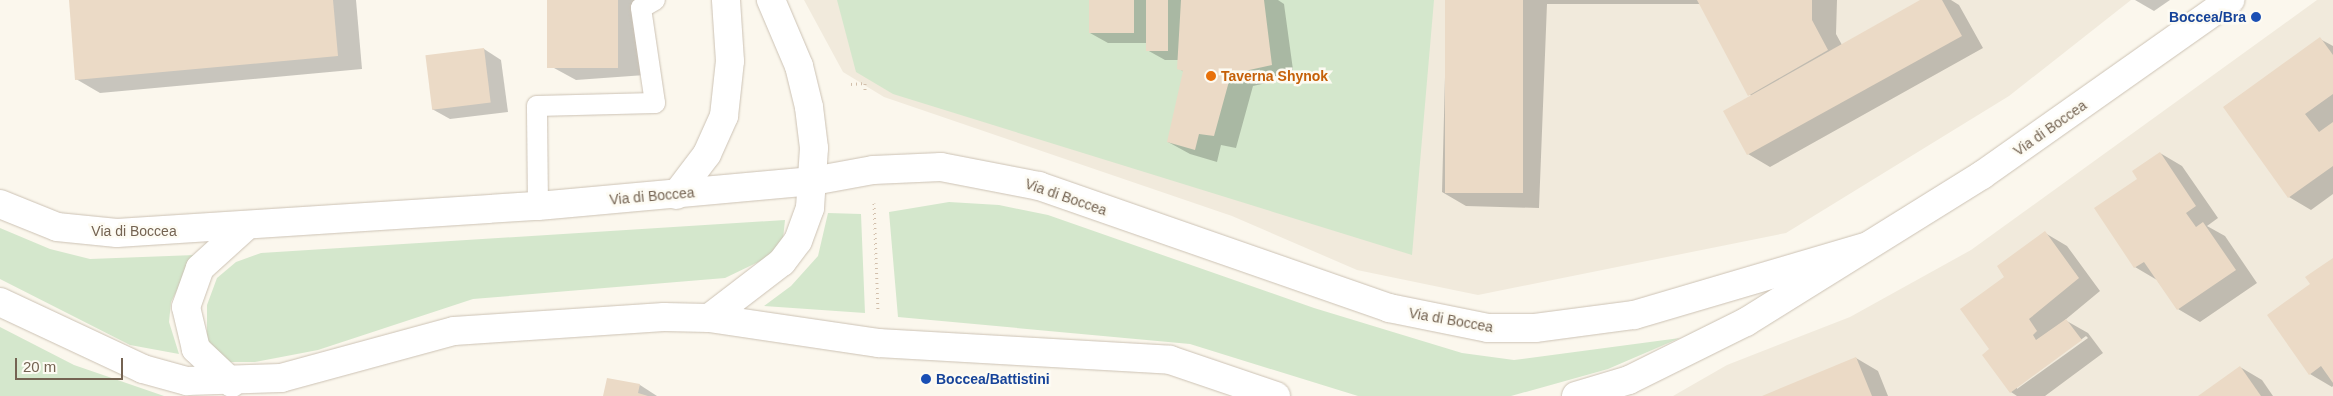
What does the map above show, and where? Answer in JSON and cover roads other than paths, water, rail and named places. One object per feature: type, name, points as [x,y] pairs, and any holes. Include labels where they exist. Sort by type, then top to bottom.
[{"type":"main road","points":[[676,194],[707,154],[724,116],[730,61],[726,0]]},
{"type":"main road","points":[[709,318],[769,276],[792,251],[805,225],[814,182],[805,88],[771,0]]},
{"type":"main road","name":"Via di Boccea","points":[[1576,396],[1629,380],[1716,339],[1982,175],[2230,0]]},
{"type":"main road","name":"Via di Boccea","points":[[0,204],[35,220],[84,231],[244,228],[538,206],[814,182],[917,167],[1002,176],[1390,308],[1488,328],[1535,328],[1634,315],[1865,247]]},
{"type":"main road","points":[[232,383],[196,349],[186,307],[200,268],[244,228]]},
{"type":"main road","points":[[0,302],[43,326],[170,378],[232,383],[313,371],[454,331],[573,320],[709,318],[879,342],[1170,360],[1276,396]]},
{"type":"lane","points":[[538,206],[537,106],[655,102],[641,8],[655,0]]},
{"type":"place","name":"Boccea/Bra","points":[[2256,17]]},
{"type":"place","name":"Taverna Shynok","points":[[1211,76]]},
{"type":"place","name":"Boccea/Battistini","points":[[926,379]]}]
